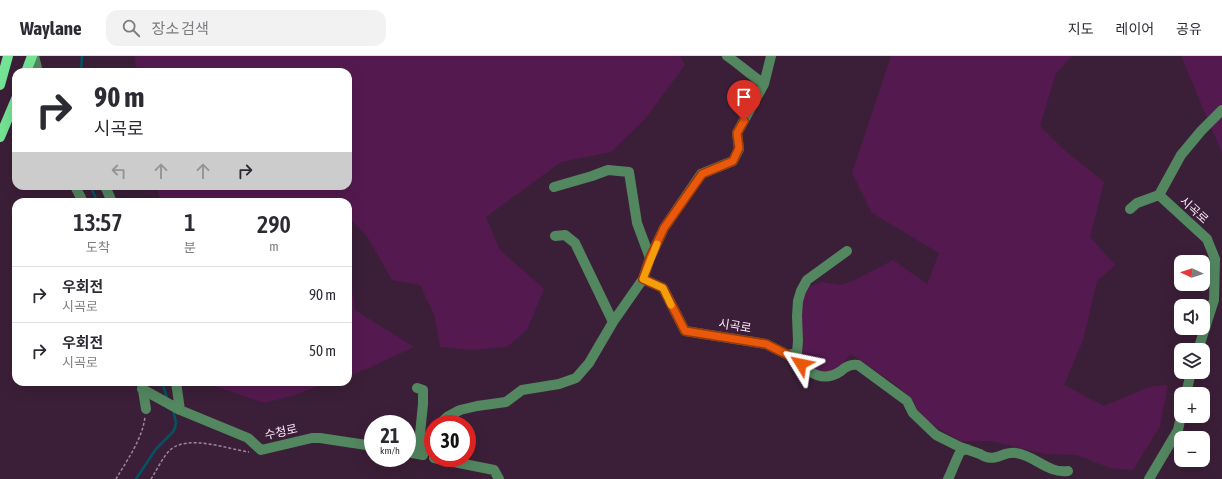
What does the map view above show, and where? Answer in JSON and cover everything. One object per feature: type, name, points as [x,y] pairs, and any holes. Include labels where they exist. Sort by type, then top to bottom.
[{"type":"main road","points":[[0,85],[8,56]]},
{"type":"main road","points":[[28,68],[33,56]]},
{"type":"main road","points":[[0,137],[12,108]]},
{"type":"street","points":[[33,56],[37,68]]},
{"type":"street","points":[[727,56],[738,63],[748,74],[764,84]]},
{"type":"street","points":[[451,415],[460,410],[477,406],[506,402],[522,390],[559,384],[576,378],[589,364],[613,322],[643,279],[650,258],[664,228],[702,174],[733,161],[739,148],[737,133],[764,84],[771,56]]},
{"type":"street","points":[[1130,209],[1137,203],[1159,196],[1181,155],[1222,110]]},
{"type":"street","points":[[554,187],[608,170],[629,172],[637,224],[650,258]]},
{"type":"street","name":"시곡로","points":[[1159,196],[1207,239],[1215,259],[1214,300],[1200,343]]},
{"type":"street","points":[[555,236],[565,235],[575,243],[613,322]]},
{"type":"street","points":[[788,355],[797,353],[798,340],[796,316],[798,301],[807,280],[847,251]]},
{"type":"street","name":"시곡로","points":[[643,279],[663,288],[685,331],[766,344],[788,355]]},
{"type":"street","points":[[788,355],[813,374],[820,377],[832,376],[846,366],[853,364],[858,365],[907,400],[913,413],[936,435],[967,450],[985,457],[993,458],[1014,452],[1047,467],[1063,472],[1068,471]]},
{"type":"street","points":[[176,386],[178,409]]},
{"type":"street","name":"수청로","points":[[144,388],[178,409],[248,438],[261,450],[312,438],[364,445]]},
{"type":"street","name":"수청로","points":[[144,388],[146,410]]},
{"type":"street","points":[[417,388],[423,390],[418,454]]},
{"type":"street","points":[[1149,479],[1178,430],[1180,423]]},
{"type":"street","points":[[418,454],[424,444]]},
{"type":"street","points":[[948,479],[959,453],[962,450],[967,450]]},
{"type":"street","points":[[418,454],[424,456]]},
{"type":"street","points":[[476,466],[494,470],[500,479]]},
{"type":"path","points":[[116,479],[139,439],[143,428],[146,410]]},
{"type":"path","points":[[151,479],[170,450],[184,443],[196,443],[251,452],[261,450]]},
{"type":"shaded area","points":[[135,56],[680,56],[685,65],[645,119],[611,152],[561,162],[486,217],[500,250],[544,289],[527,330],[507,347],[471,350],[440,347],[434,314],[420,285],[392,280],[368,238],[352,220],[352,198],[159,198],[158,190],[352,190],[352,68],[136,68]]},
{"type":"shaded area","points":[[891,56],[1072,56],[1056,73],[1040,126],[1063,149],[1104,182],[1090,237],[1115,265],[1097,281],[1083,340],[1064,385],[1104,406],[1149,387],[1168,385],[1160,426],[1133,470],[1110,468],[1077,455],[1045,454],[991,441],[961,441],[931,424],[920,415],[914,402],[899,387],[851,354],[840,366],[831,372],[817,373],[800,357],[803,346],[801,301],[809,287],[821,282],[841,285],[853,281],[893,260],[927,284],[939,253],[872,213],[852,173]]},
{"type":"shaded area","points":[[1181,56],[1222,56],[1222,153]]},
{"type":"shaded area","points":[[352,290],[355,310],[414,347],[352,374]]},
{"type":"shaded area","points":[[214,386],[319,386],[292,396],[264,403]]},
{"type":"waterway","points":[[81,68],[82,56]]},
{"type":"waterway","points":[[92,190],[96,198]]},
{"type":"waterway","points":[[163,386],[167,398]]},
{"type":"waterway","points":[[136,479],[156,449],[175,428],[176,422],[173,410]]},
{"type":"slow traffic","points":[[657,244],[650,258],[643,279],[663,288],[671,305]]},
{"type":"route","points":[[744,121],[737,133],[739,148],[733,161],[702,174],[664,228],[650,258],[643,279],[663,288],[685,331],[766,344],[788,355],[801,364]]}]
